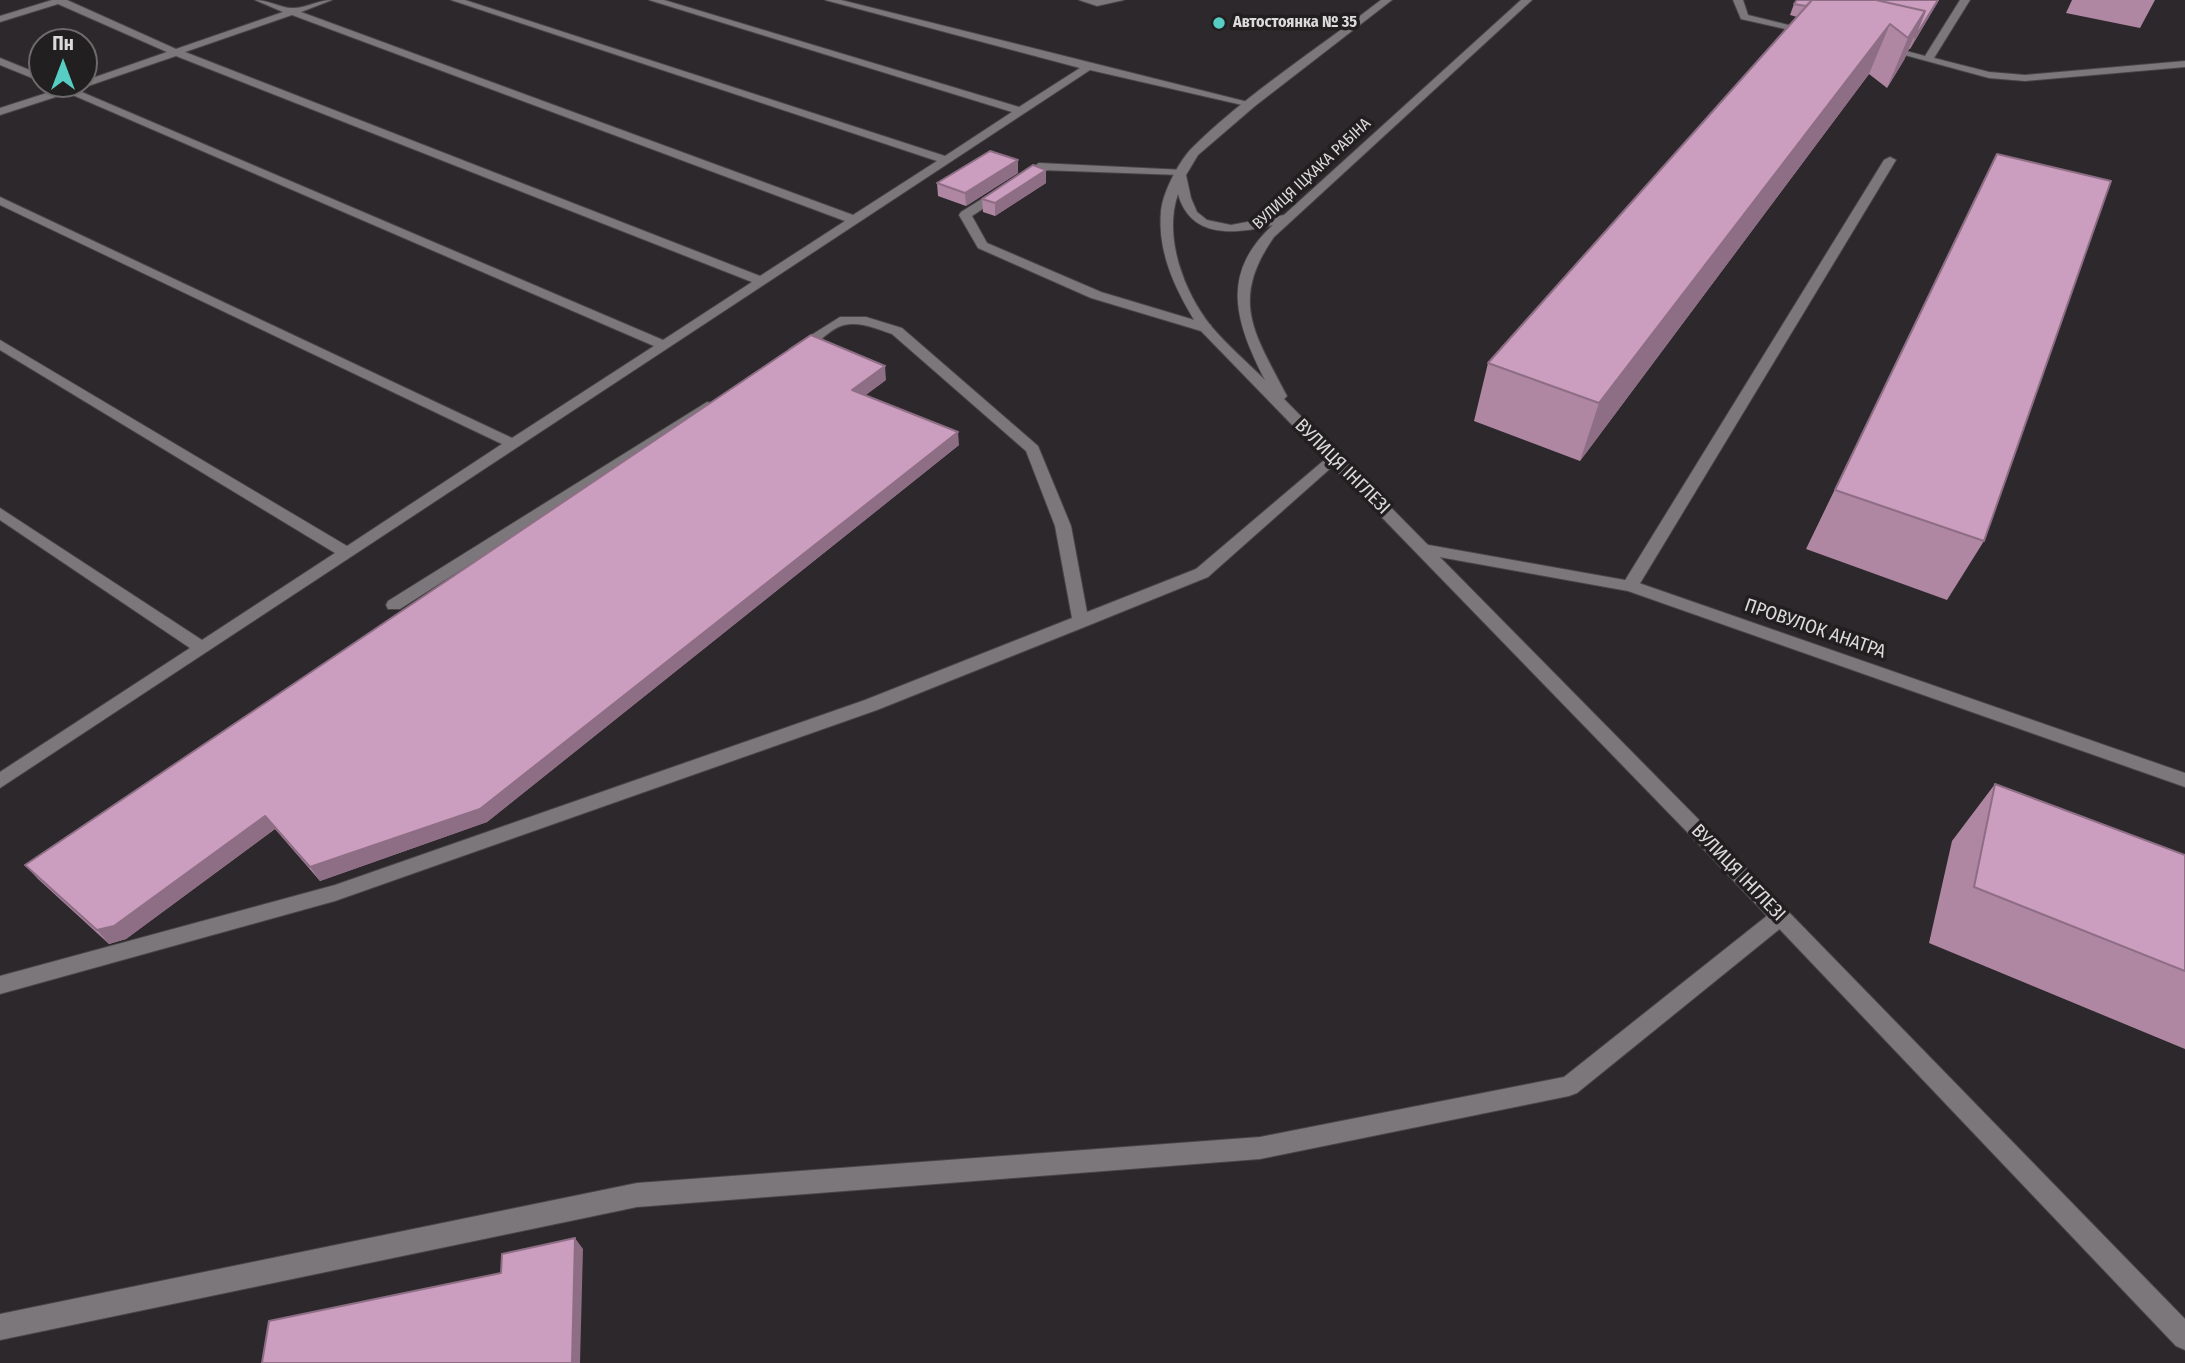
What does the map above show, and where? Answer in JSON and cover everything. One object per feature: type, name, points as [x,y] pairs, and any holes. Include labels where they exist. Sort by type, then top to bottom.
[{"type":"main road","points":[[260,0],[855,220]]},
{"type":"main road","points":[[98,79],[327,0]]},
{"type":"main road","points":[[456,0],[947,160]]},
{"type":"main road","points":[[654,0],[1021,111]]},
{"type":"main road","points":[[830,0],[1088,67],[1251,104]]},
{"type":"main road","points":[[1084,0],[1110,3],[1119,0]]},
{"type":"main road","points":[[1288,412],[1206,328],[1182,289],[1168,243],[1167,209],[1181,172],[1194,153],[1251,104],[1387,0]]},
{"type":"main road","name":"ВУЛИЦЯ ІЦХАКА РАБІНА","points":[[1288,412],[1248,330],[1241,304],[1244,277],[1254,254],[1289,217],[1527,0]]},
{"type":"main road","points":[[1738,0],[1744,18],[1822,34]]},
{"type":"main road","points":[[1928,59],[1965,0]]},
{"type":"main road","points":[[0,19],[60,1],[175,52],[762,281]]},
{"type":"main road","points":[[1875,46],[1989,75],[2025,78],[2185,64]]},
{"type":"main road","points":[[0,61],[28,73]]},
{"type":"main road","points":[[0,781],[1088,67]]},
{"type":"main road","points":[[0,112],[43,98]]},
{"type":"main road","points":[[87,98],[664,345]]},
{"type":"main road","points":[[1630,586],[1890,160]]},
{"type":"main road","points":[[1181,172],[1039,166],[965,215],[982,245],[1096,295],[1206,328]]},
{"type":"main road","points":[[1181,172],[1183,195],[1188,209],[1199,221],[1212,227],[1245,229],[1289,217]]},
{"type":"main road","points":[[0,201],[513,444]]},
{"type":"main road","points":[[782,359],[840,321],[866,321],[897,331],[1033,449],[1063,526],[1081,622]]},
{"type":"main road","points":[[0,344],[347,553]]},
{"type":"main road","points":[[394,605],[723,396]]},
{"type":"main road","name":"ВУЛИЦЯ ІНГЛЕЗІ","points":[[1288,412],[2185,1337]]},
{"type":"main road","points":[[0,985],[335,893],[871,705],[1202,573],[1334,459]]},
{"type":"main road","points":[[0,513],[202,648]]},
{"type":"main road","name":"ПРОВУЛОК АНАТРА","points":[[1423,549],[1630,586],[2185,780]]},
{"type":"main road","points":[[0,1327],[637,1195],[1260,1148],[1569,1086],[1780,917]]},
{"type":"building","points":[[1797,0],[1812,0],[1806,6],[1794,4]]},
{"type":"building","points":[[1812,0],[1876,0],[1925,11],[1908,38],[1890,24],[1599,403],[1488,363]]},
{"type":"building","points":[[1876,0],[1938,0],[1914,37],[1925,11]]},
{"type":"building","points":[[990,151],[1018,160],[965,193],[937,183]]},
{"type":"building","points":[[1997,154],[2111,181],[1984,541],[1835,490]]},
{"type":"building","points":[[1033,165],[1046,170],[995,203],[982,199]]},
{"type":"building","points":[[811,335],[885,366],[852,390],[958,432],[480,809],[310,867],[265,816],[114,926],[97,930],[25,865]]},
{"type":"building","points":[[1995,784],[2185,855],[2185,971],[1974,887]]},
{"type":"building","points":[[575,1238],[572,1363],[262,1363],[269,1321],[501,1273],[502,1254]]},
{"type":"place","name":"Автостоянка № 35","points":[[1219,23]]}]
